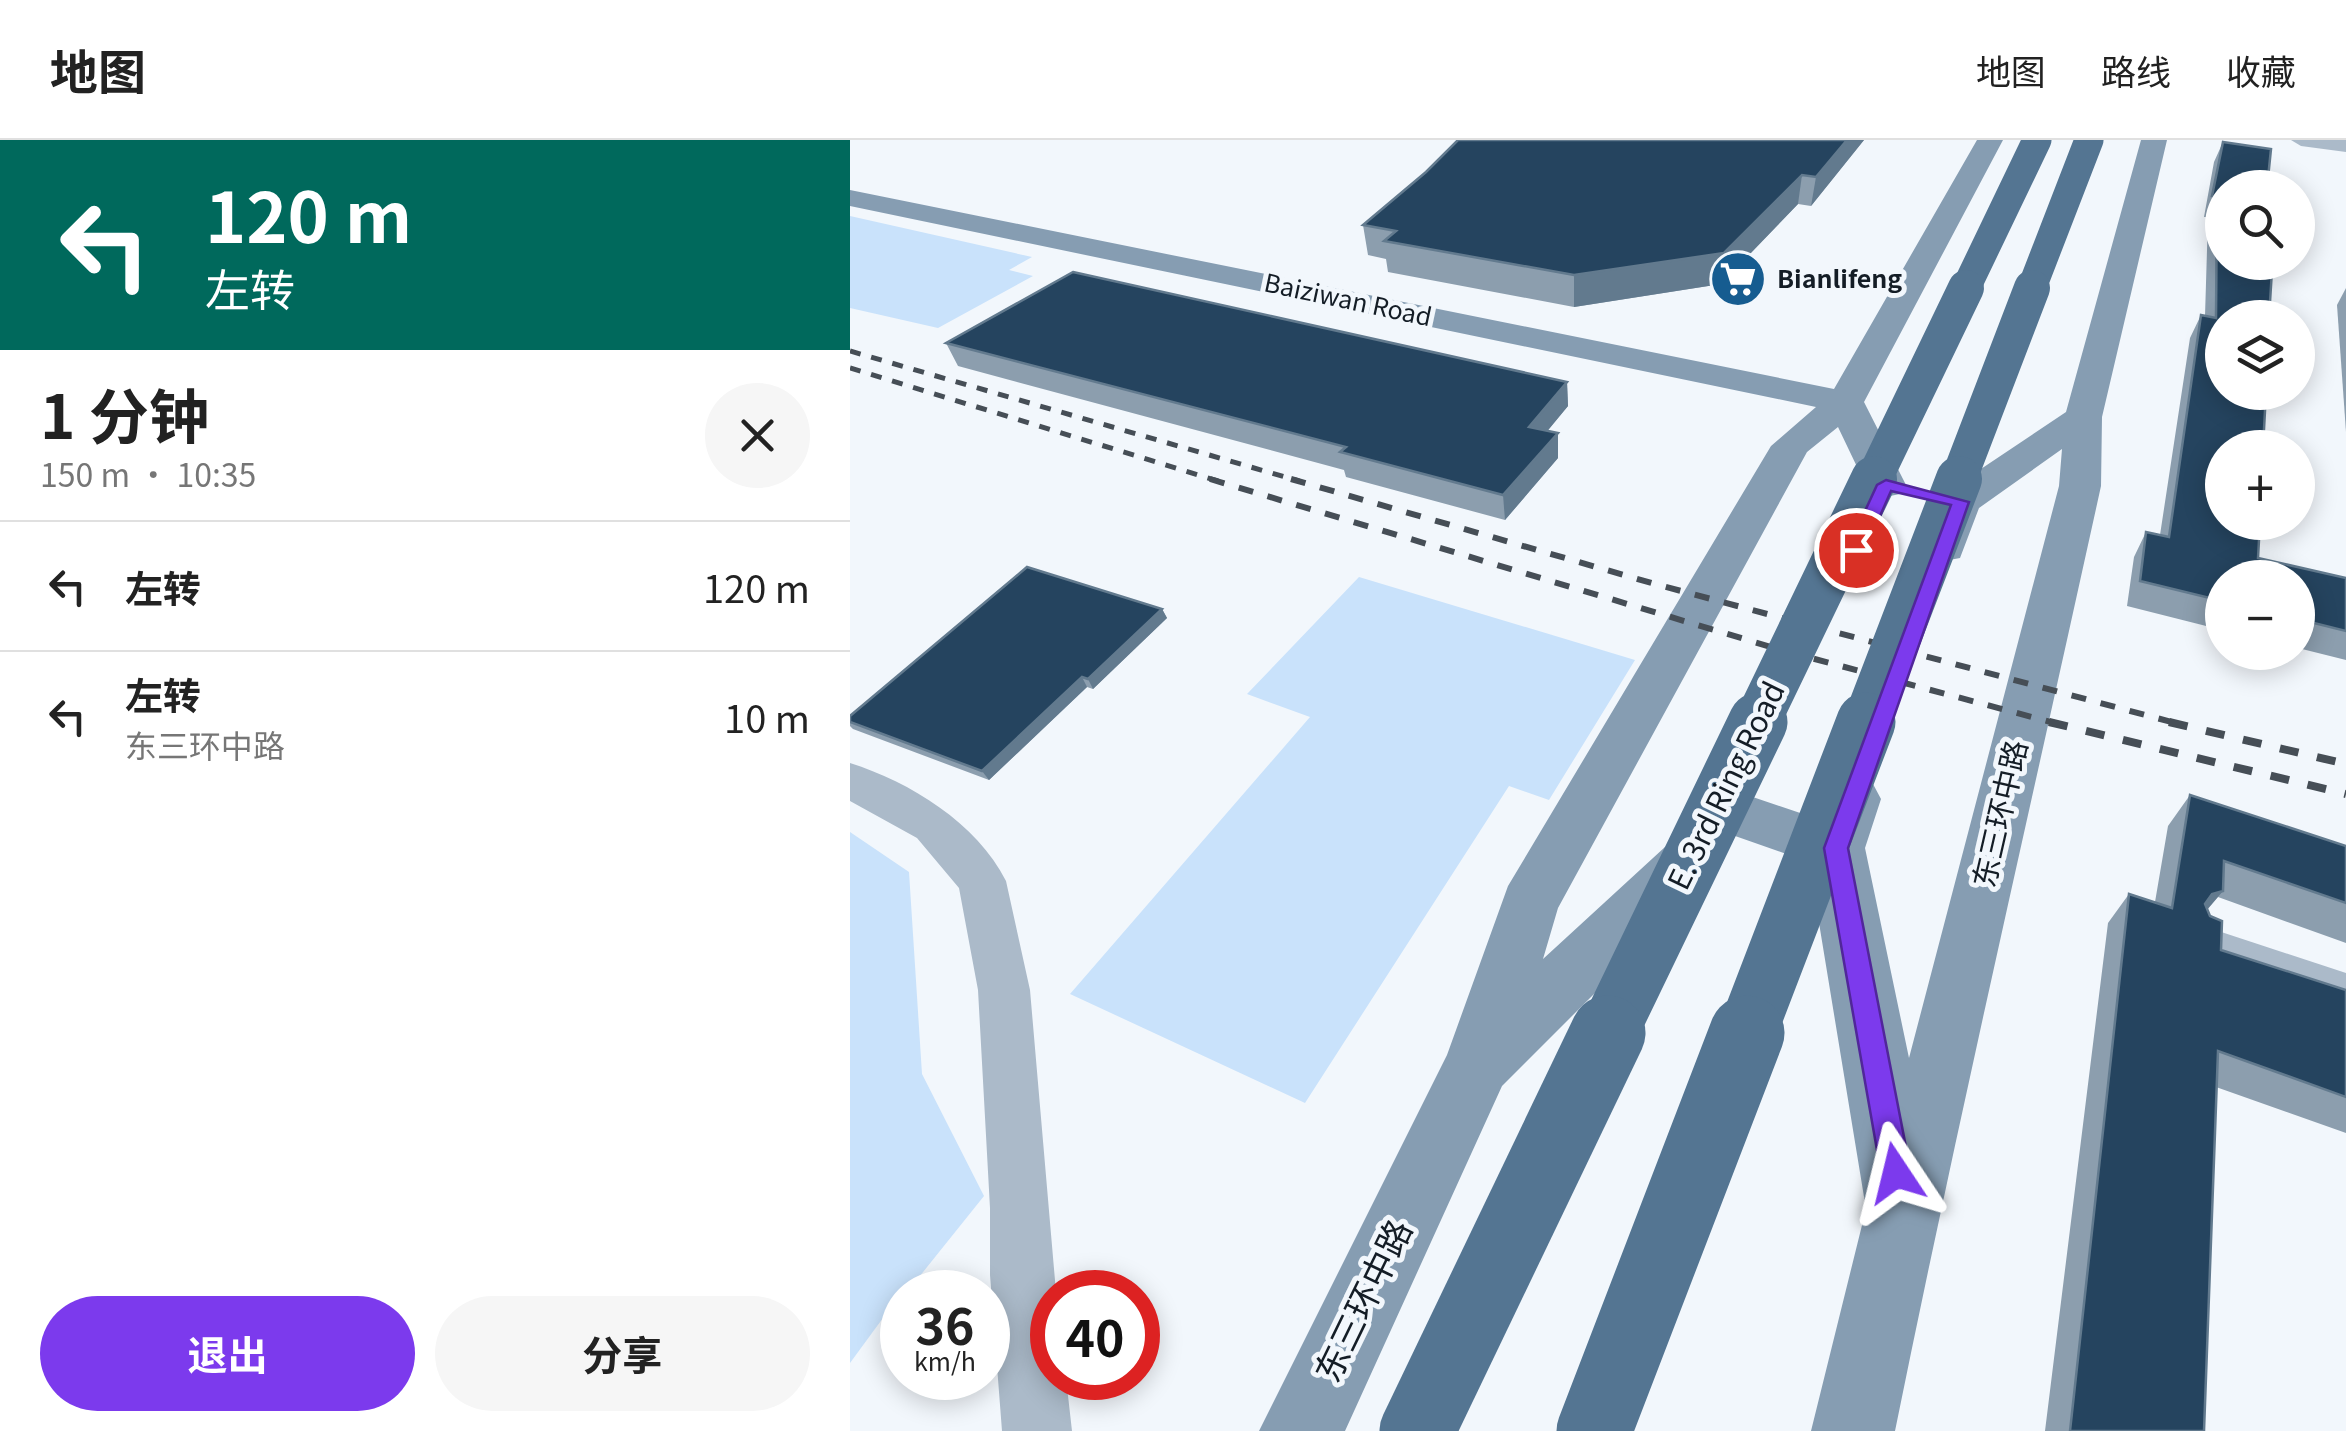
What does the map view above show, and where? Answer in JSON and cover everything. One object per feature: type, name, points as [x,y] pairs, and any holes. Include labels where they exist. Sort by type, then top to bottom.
[{"type":"highway","name":"E. 3rd Ring Road","points":[[1417,1431],[2037,140]]},
{"type":"highway","points":[[1594,1431],[2089,140]]},
{"type":"street","name":"东三环中路","points":[[1301,1431],[1478,1063],[1530,904],[1791,446],[1845,402],[1990,140]]},
{"type":"street","name":"东三环中路","points":[[1853,1431],[1903,1209],[1951,1026],[2080,486],[2082,417],[2154,140]]},
{"type":"street","points":[[2301,140],[2346,146]]},
{"type":"street","name":"Baiziwan Road","points":[[850,198],[1845,402]]},
{"type":"street","points":[[1845,402],[1886,485],[1960,502]]},
{"type":"street","points":[[1738,814],[1836,848],[1960,502],[2082,417]]},
{"type":"street","name":"东三环中路","points":[[1478,1063],[1738,814],[1886,485]]},
{"type":"street","points":[[850,780],[933,825],[982,881],[1004,990],[1021,1208],[1022,1275],[1037,1431]]},
{"type":"street","name":"东三环中路","points":[[1836,848],[1903,1209]]},
{"type":"lane","points":[[2197,935],[2346,985]]},
{"type":"shaded area","points":[[850,216],[1032,257],[1009,270],[1033,276],[938,328],[850,308]]},
{"type":"shaded area","points":[[1359,577],[1635,660],[1549,800],[1509,786],[1305,1103],[1070,994],[1310,717],[1247,694]]},
{"type":"shaded area","points":[[850,832],[909,872],[922,1074],[984,1196],[925,1270],[880,1270],[880,1322],[850,1363]]},
{"type":"building","points":[[1458,140],[1847,140],[1816,177],[1802,175],[1724,253],[1574,275],[1384,241],[1396,231],[1363,225]]},
{"type":"building","points":[[2223,142],[2271,149],[2269,170],[2217,170]]},
{"type":"building","points":[[1073,272],[1567,382],[1529,427],[1558,433],[1503,495],[1340,452],[1346,447],[946,343]]},
{"type":"building","points":[[2216,280],[2271,280],[2270,300],[2216,300]]},
{"type":"building","points":[[2201,315],[2205,316],[2205,410],[2265,410],[2264,430],[2205,430],[2205,540],[2259,540],[2258,558],[2267,560],[2205,560],[2205,597],[2140,581],[2146,532],[2169,537]]},
{"type":"building","points":[[1027,567],[1162,609],[982,771],[850,722],[850,716]]},
{"type":"building","points":[[2315,571],[2346,578],[2346,631],[2315,623]]},
{"type":"building","points":[[2190,795],[2346,846],[2346,903],[2224,861],[2223,891],[2212,894],[2205,904],[2210,916],[2222,921],[2221,950],[2346,990],[2346,1097],[2218,1051],[2204,1431],[2070,1431],[2129,894],[2172,908]]},
{"type":"railway","points":[[850,351],[1299,481]]},
{"type":"railway","points":[[850,368],[1218,481]]},
{"type":"railway","points":[[1210,479],[1781,650],[2058,724]]},
{"type":"railway","points":[[1291,479],[1655,584],[2179,724]]},
{"type":"railway","points":[[2049,722],[2346,794]]},
{"type":"railway","points":[[2169,722],[2346,764]]},
{"type":"place","name":"Bianlifeng","points":[[1738,279]]},
{"type":"route","points":[[1856,550],[1886,485],[1960,502],[1836,848],[1896,1173]]}]
